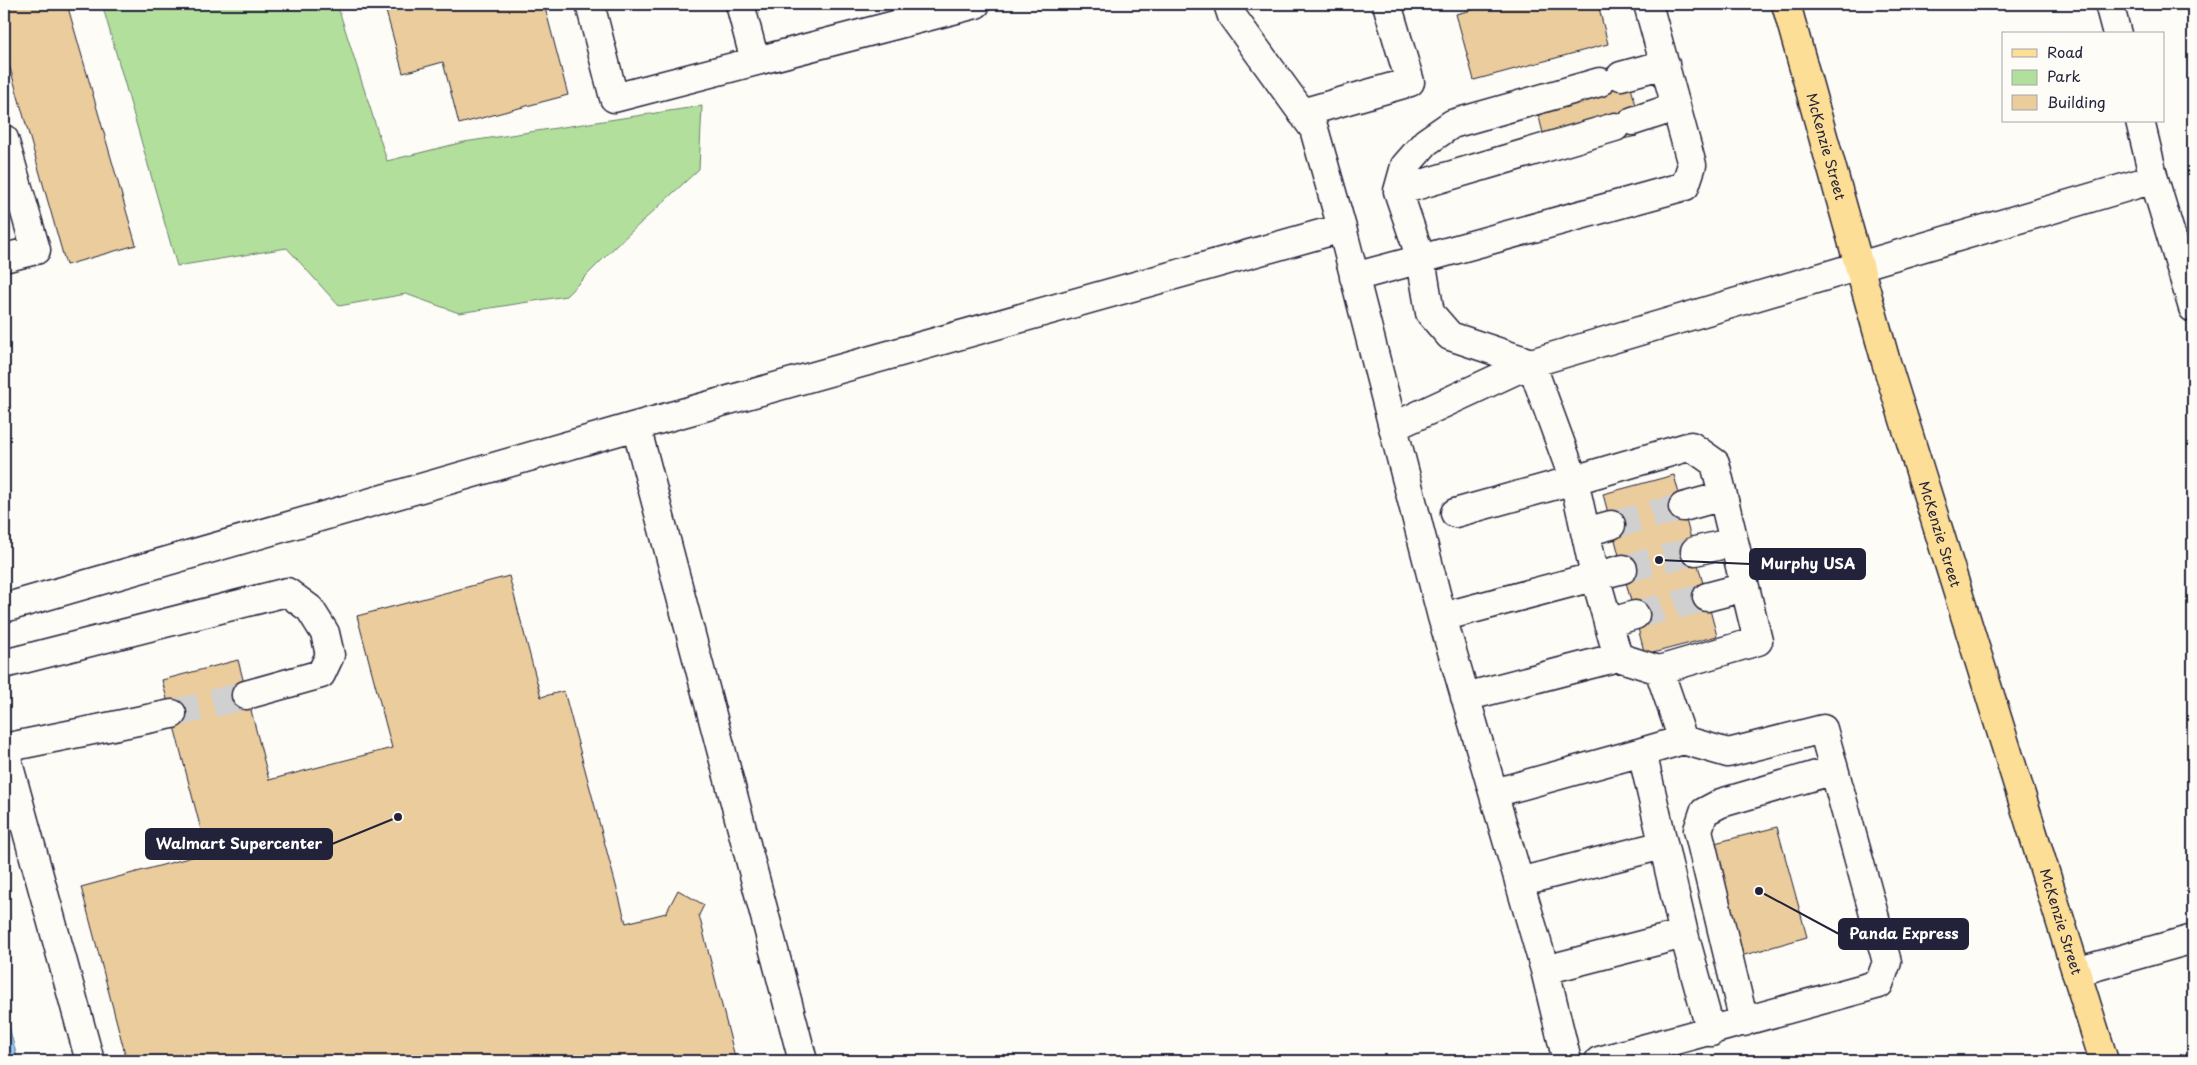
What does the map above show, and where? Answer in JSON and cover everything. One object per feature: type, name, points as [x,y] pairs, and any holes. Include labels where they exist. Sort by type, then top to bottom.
[{"type":"main road","name":"McKenzie Street","points":[[1786,4],[1859,266],[1949,568],[2104,1061]]},
{"type":"lane","points":[[590,4],[614,98],[976,4]]},
{"type":"lane","points":[[740,4],[755,61]]},
{"type":"lane","points":[[1228,4],[1232,16],[1314,129],[1342,228],[1442,617],[1544,970],[1567,1061]]},
{"type":"lane","points":[[1302,113],[1410,82],[1387,4]]},
{"type":"lane","points":[[1354,277],[1685,186],[1692,165],[1648,4]]},
{"type":"lane","points":[[2110,4],[2117,32]]},
{"type":"lane","points":[[1531,363],[1450,336],[1430,313],[1421,259],[1398,191],[1405,166],[1426,142],[1452,124],[1665,64]]},
{"type":"lane","points":[[1398,191],[1676,107]]},
{"type":"lane","points":[[2140,122],[2154,178],[2193,308]]},
{"type":"lane","points":[[4,139],[36,250],[4,258]]},
{"type":"lane","points":[[1393,427],[1531,363],[2154,178]]},
{"type":"lane","points":[[4,608],[636,426],[1342,228]]},
{"type":"lane","points":[[1531,363],[1574,480],[1595,576],[1618,657]]},
{"type":"lane","points":[[636,426],[803,1061]]},
{"type":"lane","points":[[1455,513],[1691,446],[1715,463],[1758,641],[1659,670],[1618,657],[1465,697]]},
{"type":"lane","points":[[1683,507],[1723,496]]},
{"type":"lane","points":[[1585,532],[1611,525]]},
{"type":"lane","points":[[1695,551],[1734,542]]},
{"type":"lane","points":[[1442,617],[1623,569]]},
{"type":"lane","points":[[1706,598],[1745,587]]},
{"type":"lane","points":[[4,664],[286,592],[310,609],[325,633],[330,655],[321,674],[246,695]]},
{"type":"lane","points":[[1608,623],[1635,615]]},
{"type":"lane","points":[[1659,670],[1682,740]]},
{"type":"lane","points":[[90,1061],[4,748],[172,714]]},
{"type":"lane","points":[[1494,793],[1682,740],[1728,753],[1823,730],[1887,962],[1879,984],[1711,1032],[1599,1061]]},
{"type":"lane","points":[[1642,752],[1684,934],[1711,1032]]},
{"type":"lane","points":[[1744,1022],[1698,830],[1704,812],[1721,803],[1834,770]]},
{"type":"lane","points":[[1519,882],[1663,845]]},
{"type":"lane","points":[[1544,970],[1684,934]]},
{"type":"lane","points":[[2076,972],[2193,939]]},
{"type":"green space","points":[[102,4],[337,4],[387,161],[464,142],[702,106],[699,169],[618,244],[566,296],[459,313],[406,294],[339,306],[287,248],[177,266]]},
{"type":"water","points":[[4,1007],[18,1061],[4,1061]]},
{"type":"building","points":[[4,4],[67,4],[136,245],[66,265],[4,47]]},
{"type":"building","points":[[384,4],[544,4],[568,95],[459,124],[443,62],[403,73]]},
{"type":"building","points":[[1495,4],[1598,4],[1608,44],[1474,80],[1456,14]]},
{"type":"building","points":[[1618,65],[1624,89],[1631,88],[1638,112],[1631,113],[1637,136],[1618,140],[1544,137],[1538,113],[1597,71]]},
{"type":"building","points":[[1674,475],[1717,636],[1645,655],[1603,494]]},
{"type":"building","points":[[509,576],[541,697],[564,691],[626,923],[666,913],[678,890],[704,905],[699,915],[736,1061],[127,1061],[81,887],[207,853],[162,680],[238,660],[269,780],[392,748],[357,616]]},
{"type":"building","points":[[1777,827],[1807,937],[1741,956],[1711,844]]},
{"type":"tunnel","points":[[1611,525],[1683,507]]},
{"type":"tunnel","points":[[1623,569],[1695,551]]},
{"type":"tunnel","points":[[1635,615],[1707,597]]},
{"type":"tunnel","points":[[172,714],[246,695]]},
{"type":"place","name":"Murphy USA","points":[[1659,560]]},
{"type":"place","name":"Walmart Supercenter","points":[[398,817]]},
{"type":"place","name":"Panda Express","points":[[1759,891]]}]
